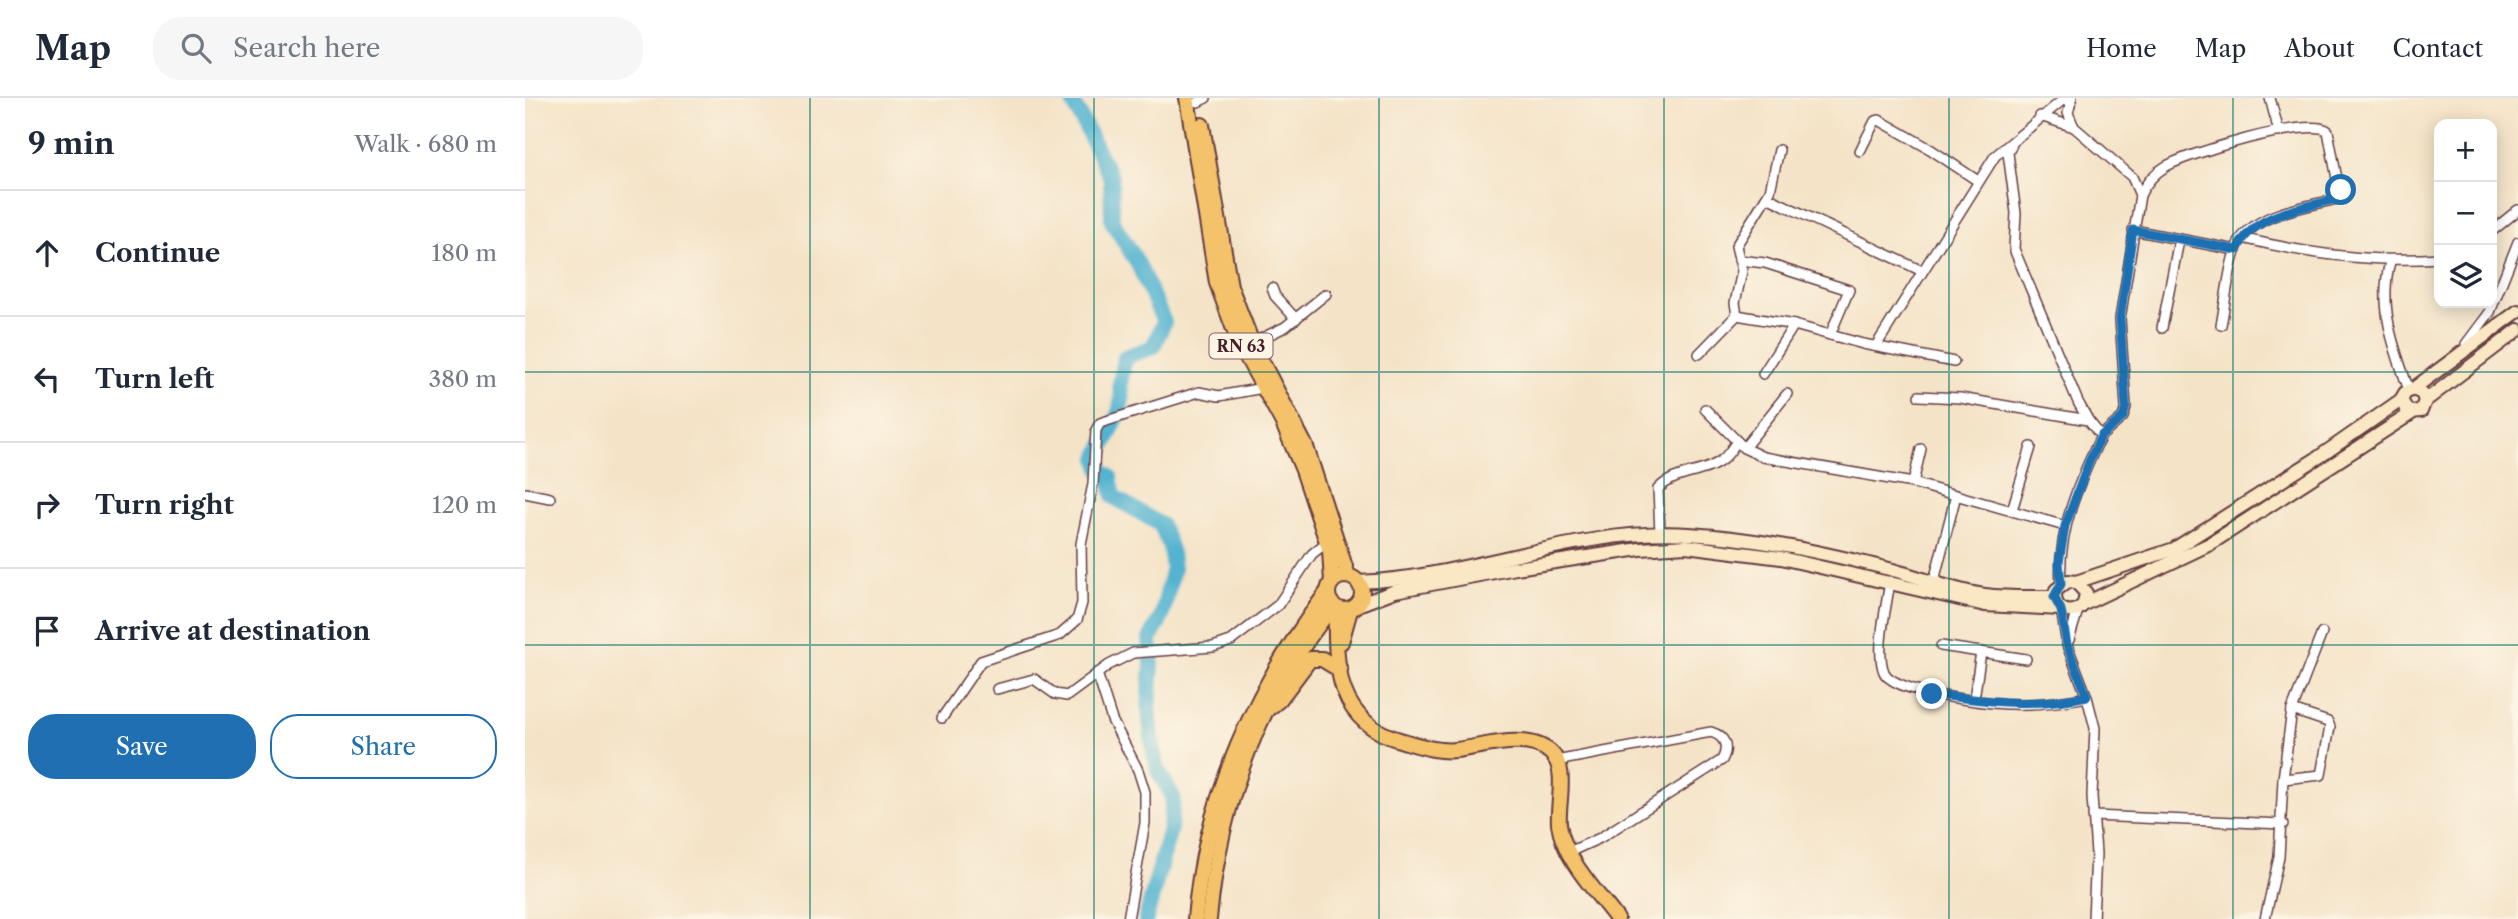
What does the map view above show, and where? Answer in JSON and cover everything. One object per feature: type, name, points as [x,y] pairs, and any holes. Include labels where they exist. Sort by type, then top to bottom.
[{"type":"main road","name":"RN 63","points":[[1197,99],[1223,256],[1230,286],[1252,343]]},
{"type":"main road","name":"RN 63","points":[[1197,99],[1217,284],[1226,313],[1303,470],[1327,542],[1330,586]]},
{"type":"main road","points":[[2054,597],[2061,584],[2076,582],[2147,559],[2183,544],[2319,457],[2518,311]]},
{"type":"main road","points":[[1344,607],[1407,589],[1654,548],[1686,546],[1740,551],[1890,581],[1978,604],[2061,609],[2067,612],[2210,544],[2412,413],[2421,411],[2425,401],[2518,330]]},
{"type":"main road","points":[[1209,919],[1220,840],[1230,800],[1265,709],[1302,645],[1362,593],[1353,579],[1306,447],[1252,343]]},
{"type":"main road","points":[[2409,392],[2422,393],[2425,401]]},
{"type":"main road","points":[[2409,392],[2403,408],[2412,413]]},
{"type":"main road","points":[[1654,548],[1656,533]]},
{"type":"main road","points":[[1195,919],[1207,836],[1234,752],[1278,664],[1330,586],[1353,579],[1383,580],[1569,544],[1656,533],[1713,536],[1783,546],[1983,594],[2054,597]]},
{"type":"main road","points":[[2076,582],[2085,593],[2081,607]]},
{"type":"main road","points":[[1330,586],[1344,607],[1338,665],[1353,710],[1365,725],[1385,736],[1440,750],[1516,743],[1538,745],[1551,753],[1560,768],[1559,822],[1569,852],[1617,919]]},
{"type":"main road","points":[[2054,597],[2061,609]]},
{"type":"main road","points":[[1265,709],[1279,701],[1310,659],[1322,659],[1338,665]]},
{"type":"street","points":[[1876,346],[1995,156],[2065,98]]},
{"type":"street","points":[[2072,98],[2068,113],[2074,127]]},
{"type":"street","points":[[2270,98],[2279,132]]},
{"type":"street","points":[[2040,116],[2074,127],[2132,177],[2140,195]]},
{"type":"street","points":[[1860,151],[1875,121],[1879,120],[1978,181]]},
{"type":"street","points":[[2061,584],[2059,562],[2065,526],[2101,436],[2123,417],[2126,407],[2120,319],[2140,195],[2156,172],[2181,158],[2279,132],[2317,126],[2328,131],[2340,195],[2336,199],[2272,217],[2242,238],[2221,325]]},
{"type":"street","points":[[2012,144],[2008,153],[2016,213],[2014,249],[2033,300],[2088,420],[2101,436]]},
{"type":"street","points":[[1737,314],[1735,303],[1742,271],[1736,247],[1767,197],[1779,150]]},
{"type":"street","points":[[1767,197],[1922,271]]},
{"type":"street","points":[[2497,227],[2518,211]]},
{"type":"street","points":[[2133,230],[2237,250]]},
{"type":"street","points":[[2242,238],[2296,251],[2391,262],[2434,258]]},
{"type":"street","points":[[2162,328],[2179,240]]},
{"type":"street","points":[[2391,262],[2385,299],[2392,345],[2409,392],[2427,373],[2477,332],[2490,312],[2518,242]]},
{"type":"street","points":[[1739,260],[1765,263],[1849,290],[1830,335]]},
{"type":"street","points":[[1272,288],[1275,296],[1296,319]]},
{"type":"street","points":[[1252,343],[1296,319],[1326,294]]},
{"type":"street","points":[[1737,314],[1954,362]]},
{"type":"street","points":[[1699,354],[1737,314]]},
{"type":"street","points":[[1763,374],[1794,325]]},
{"type":"street","points":[[942,718],[981,661],[1065,632],[1077,620],[1082,603],[1081,544],[1094,476],[1096,430],[1100,423],[1199,392],[1219,397],[1263,388]]},
{"type":"street","points":[[1744,448],[1787,394]]},
{"type":"street","points":[[1919,396],[1960,398],[2088,420]]},
{"type":"street","points":[[1705,409],[1744,448],[1763,457],[1913,484],[2065,526]]},
{"type":"street","points":[[1656,533],[1658,489],[1671,479],[1715,464],[1724,458],[1737,441]]},
{"type":"street","points":[[2012,510],[2031,447]]},
{"type":"street","points":[[1913,484],[1921,449]]},
{"type":"street","points":[[525,493],[551,498]]},
{"type":"street","points":[[1934,581],[1956,495]]},
{"type":"street","points":[[997,689],[1034,679],[1064,697],[1097,673],[1133,653],[1219,646],[1257,624],[1285,598],[1312,554],[1327,542]]},
{"type":"street","points":[[1890,581],[1880,658],[1884,675],[1900,686],[2011,704],[2065,702],[2087,696]]},
{"type":"street","points":[[2067,645],[2081,607]]},
{"type":"street","points":[[2061,609],[2067,645],[2087,696],[2095,728],[2093,816],[2096,854],[2092,919]]},
{"type":"street","points":[[2265,919],[2279,856],[2283,824],[2283,779],[2292,710],[2322,634]]},
{"type":"street","points":[[1941,646],[2026,659]]},
{"type":"street","points":[[1974,699],[1981,652]]},
{"type":"street","points":[[1097,673],[1112,720],[1138,770],[1145,792],[1145,824],[1128,919]]},
{"type":"street","points":[[2283,779],[2321,775],[2330,727],[2328,722],[2292,710]]},
{"type":"street","points":[[1556,761],[1711,732],[1719,735],[1727,752],[1722,760],[1600,838],[1569,852]]},
{"type":"street","points":[[2093,816],[2283,824]]},
{"type":"waterway","points":[[1071,98],[1111,178],[1112,221],[1137,262],[1164,322],[1153,347],[1125,357],[1119,413],[1098,458],[1101,470],[1110,477],[1114,497],[1161,525],[1170,547],[1173,568],[1162,616],[1150,639],[1152,664],[1149,709],[1158,770],[1173,797],[1170,829],[1146,919]]},
{"type":"route","points":[[1932,694],[2011,704],[2065,702],[2087,696],[2067,645],[2061,610],[2054,597],[2061,584],[2059,562],[2065,526],[2089,462],[2101,436],[2123,417],[2126,407],[2120,319],[2133,230],[2237,250],[2242,238],[2261,222],[2336,199],[2341,190]]}]
